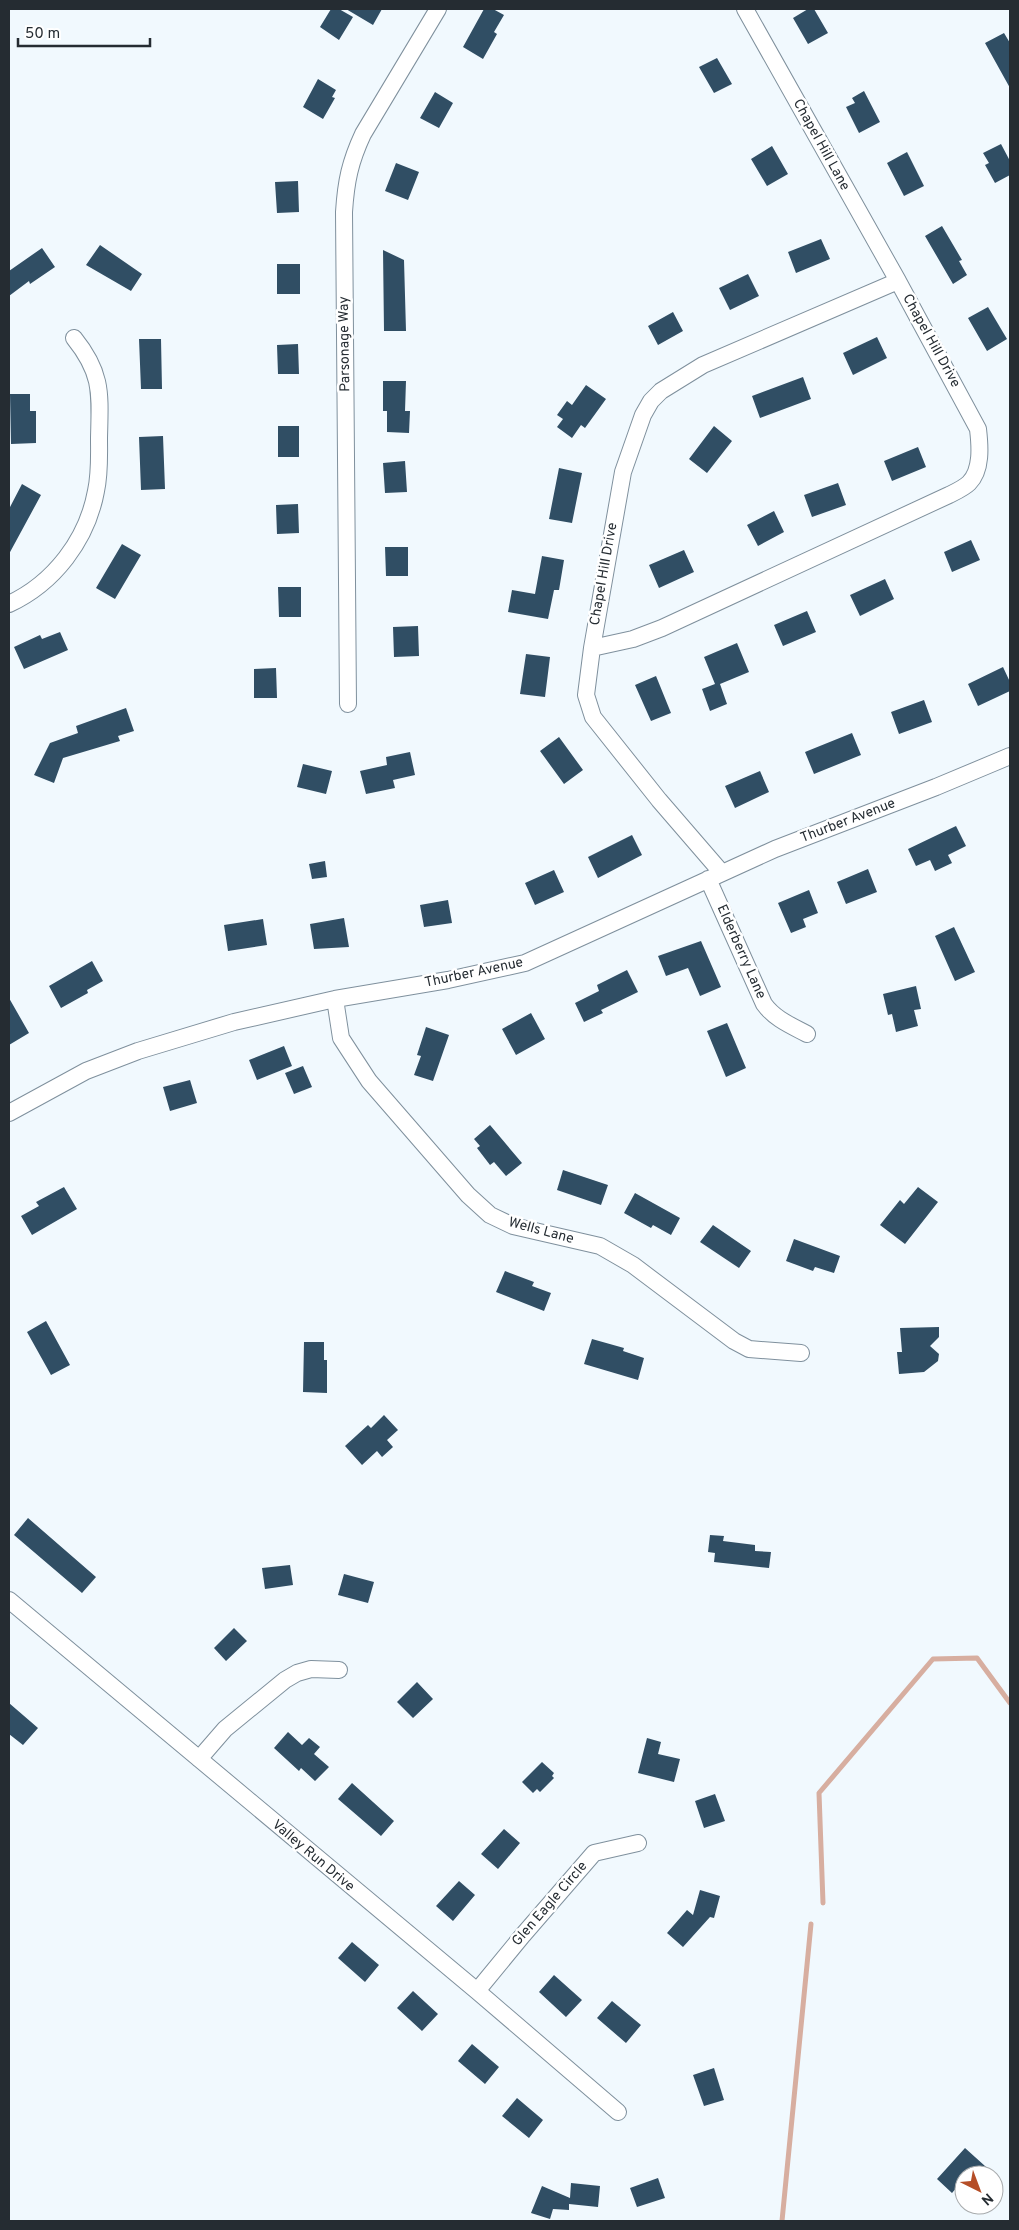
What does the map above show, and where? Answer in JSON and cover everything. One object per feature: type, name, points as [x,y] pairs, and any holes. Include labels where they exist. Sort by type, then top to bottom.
[{"type":"street","name":"Parsonage Way","points":[[348,704],[344,212],[346,178],[363,134],[438,9]]},
{"type":"street","name":"Chapel Hill Lane","points":[[745,9],[898,280]]},
{"type":"street","name":"Chapel Hill Drive","points":[[592,648],[633,638],[662,628],[949,495],[969,483],[978,469],[980,442],[978,430],[898,280],[703,365],[670,384],[651,401],[643,414],[623,472],[592,648],[586,695],[593,716],[659,800],[715,876]]},
{"type":"street","points":[[9,604],[44,581],[68,555],[86,525],[96,491],[99,474],[100,392],[97,376],[90,361],[74,338]]},
{"type":"street","name":"Thurber Avenue","points":[[9,1113],[86,1071],[138,1052],[234,1022],[335,999],[448,980],[525,963],[783,846],[936,787],[1010,756]]},
{"type":"street","name":"Elderberry Lane","points":[[715,876],[764,1004],[771,1014],[781,1021],[807,1034]]},
{"type":"street","name":"Wells Lane","points":[[335,999],[341,1038],[364,1074],[468,1195],[490,1215],[512,1226],[600,1246],[633,1265],[734,1341],[750,1349],[801,1353]]},
{"type":"street","name":"Valley Run Drive","points":[[9,1600],[477,1991],[618,2112]]},
{"type":"street","points":[[199,1759],[225,1729],[285,1680],[297,1673],[311,1670],[339,1670]]},
{"type":"street","name":"Glen Eagle Circle","points":[[477,1991],[594,1853],[638,1843]]},
{"type":"building","points":[[331,9],[339,9],[353,17],[339,40],[320,27]]},
{"type":"building","points":[[346,9],[382,9],[373,25]]},
{"type":"building","points":[[484,9],[493,9],[504,15],[494,32],[497,34],[483,59],[463,47]]},
{"type":"building","points":[[808,9],[814,9],[828,33],[808,44],[793,18]]},
{"type":"building","points":[[1004,33],[1010,43],[1010,88],[985,43]]},
{"type":"building","points":[[717,58],[732,84],[714,93],[699,67]]},
{"type":"building","points":[[318,79],[336,90],[332,97],[335,98],[323,119],[303,107]]},
{"type":"building","points":[[864,91],[880,122],[859,133],[846,107],[855,103],[852,98]]},
{"type":"building","points":[[435,92],[453,103],[439,128],[420,118]]},
{"type":"building","points":[[1001,144],[1010,161],[1010,175],[995,183],[985,165],[989,163],[983,153]]},
{"type":"building","points":[[772,146],[788,174],[767,186],[751,159]]},
{"type":"building","points":[[907,152],[924,186],[904,196],[887,163]]},
{"type":"building","points":[[396,163],[419,172],[408,200],[385,191]]},
{"type":"building","points":[[298,181],[299,212],[277,213],[275,182]]},
{"type":"building","points":[[942,226],[962,260],[959,261],[967,275],[953,284],[925,236]]},
{"type":"building","points":[[821,239],[830,259],[796,273],[788,252]]},
{"type":"building","points":[[100,245],[142,274],[131,291],[86,265]]},
{"type":"building","points":[[42,248],[55,267],[30,284],[29,281],[9,296],[9,271]]},
{"type":"building","points":[[383,250],[404,260],[406,331],[384,331]]},
{"type":"building","points":[[277,264],[300,264],[300,294],[277,294]]},
{"type":"building","points":[[748,274],[759,296],[730,310],[719,288]]},
{"type":"building","points":[[988,307],[1007,339],[987,351],[968,318]]},
{"type":"building","points":[[673,312],[683,331],[658,345],[648,326]]},
{"type":"building","points":[[877,337],[887,358],[853,375],[843,353]]},
{"type":"building","points":[[139,339],[161,339],[162,389],[141,389]]},
{"type":"building","points":[[298,344],[299,374],[278,374],[277,345]]},
{"type":"building","points":[[803,377],[811,399],[760,418],[752,396]]},
{"type":"building","points":[[383,381],[406,381],[405,411],[410,411],[409,433],[387,432],[387,411],[383,411]]},
{"type":"building","points":[[586,385],[606,399],[585,428],[581,425],[572,438],[557,427],[563,419],[557,415],[567,401],[572,405]]},
{"type":"building","points":[[10,394],[30,394],[30,411],[36,411],[36,443],[11,444]]},
{"type":"building","points":[[278,426],[299,426],[299,457],[278,457]]},
{"type":"building","points":[[714,426],[732,441],[707,473],[689,459]]},
{"type":"building","points":[[163,436],[165,489],[141,490],[139,437]]},
{"type":"building","points":[[918,447],[926,467],[892,481],[884,461]]},
{"type":"building","points":[[405,461],[407,492],[385,493],[383,463]]},
{"type":"building","points":[[559,468],[582,473],[572,523],[549,519]]},
{"type":"building","points":[[838,483],[846,505],[812,517],[804,495]]},
{"type":"building","points":[[22,484],[41,495],[9,554],[9,509]]},
{"type":"building","points":[[298,504],[299,533],[277,534],[276,505]]},
{"type":"building","points":[[774,511],[784,532],[758,546],[747,525]]},
{"type":"building","points":[[971,540],[980,560],[952,572],[944,552]]},
{"type":"building","points":[[122,544],[141,555],[115,599],[96,588]]},
{"type":"building","points":[[385,547],[408,547],[408,576],[386,576]]},
{"type":"building","points":[[684,550],[694,572],[659,588],[649,565]]},
{"type":"building","points":[[542,556],[564,560],[559,590],[554,590],[548,619],[508,612],[512,590],[535,594]]},
{"type":"building","points":[[885,579],[894,599],[860,616],[850,595]]},
{"type":"building","points":[[278,587],[301,587],[301,617],[279,617]]},
{"type":"building","points":[[807,611],[816,632],[783,646],[774,625]]},
{"type":"building","points":[[418,626],[419,656],[394,657],[393,627]]},
{"type":"building","points":[[60,632],[68,650],[24,669],[14,647],[40,635],[42,639]]},
{"type":"building","points":[[737,643],[749,672],[720,684],[727,704],[710,711],[702,689],[715,684],[704,657]]},
{"type":"building","points":[[526,654],[550,657],[545,697],[520,694]]},
{"type":"building","points":[[1003,667],[1010,682],[1010,691],[978,706],[968,684]]},
{"type":"building","points":[[276,668],[277,698],[254,698],[254,669]]},
{"type":"building","points":[[656,676],[671,713],[651,721],[635,685]]},
{"type":"building","points":[[924,700],[932,722],[899,734],[891,712]]},
{"type":"building","points":[[126,708],[134,731],[118,736],[120,741],[63,758],[54,783],[34,775],[50,743],[78,733],[76,726]]},
{"type":"building","points":[[852,733],[861,755],[814,774],[805,752]]},
{"type":"building","points":[[559,737],[583,770],[564,784],[540,751]]},
{"type":"building","points":[[410,752],[415,775],[393,780],[395,788],[366,794],[360,771],[387,765],[386,757]]},
{"type":"building","points":[[303,764],[332,771],[326,794],[297,787]]},
{"type":"building","points":[[760,771],[769,792],[735,808],[725,786]]},
{"type":"building","points":[[956,826],[966,846],[948,855],[952,863],[935,871],[930,860],[916,866],[908,849]]},
{"type":"building","points":[[632,835],[642,855],[598,878],[588,857]]},
{"type":"building","points":[[325,861],[327,877],[312,879],[309,864]]},
{"type":"building","points":[[868,869],[877,892],[846,904],[837,882]]},
{"type":"building","points":[[554,870],[564,892],[535,905],[525,883]]},
{"type":"building","points":[[809,890],[818,913],[803,919],[806,927],[791,933],[778,903]]},
{"type":"building","points":[[448,900],[452,923],[424,927],[420,905]]},
{"type":"building","points":[[344,918],[349,947],[314,949],[310,924]]},
{"type":"building","points":[[263,919],[267,945],[228,951],[224,925]]},
{"type":"building","points":[[954,927],[975,972],[955,981],[935,936]]},
{"type":"building","points":[[701,941],[721,987],[700,996],[688,968],[666,976],[658,956]]},
{"type":"building","points":[[92,961],[103,981],[87,990],[88,993],[61,1008],[49,986]]},
{"type":"building","points":[[627,970],[638,992],[601,1010],[603,1013],[584,1022],[575,1003],[599,991],[597,985]]},
{"type":"building","points":[[916,986],[921,1009],[914,1010],[918,1026],[896,1032],[892,1014],[888,1015],[883,994]]},
{"type":"building","points":[[9,998],[29,1033],[9,1045]]},
{"type":"building","points":[[531,1013],[545,1039],[516,1055],[502,1029]]},
{"type":"building","points":[[727,1023],[746,1068],[726,1077],[707,1031]]},
{"type":"building","points":[[426,1027],[449,1035],[433,1081],[414,1075],[421,1056],[417,1055]]},
{"type":"building","points":[[284,1046],[292,1066],[257,1080],[249,1060]]},
{"type":"building","points":[[303,1066],[312,1087],[294,1094],[285,1073]]},
{"type":"building","points":[[190,1080],[197,1103],[170,1111],[163,1087]]},
{"type":"building","points":[[490,1125],[522,1163],[506,1176],[494,1162],[490,1165],[477,1148],[480,1146],[474,1139]]},
{"type":"building","points":[[563,1170],[608,1185],[601,1205],[557,1190]]},
{"type":"building","points":[[64,1187],[77,1209],[32,1235],[21,1216],[39,1206],[36,1202]]},
{"type":"building","points":[[918,1187],[938,1202],[905,1244],[880,1225],[900,1200],[904,1204]]},
{"type":"building","points":[[635,1193],[680,1218],[671,1235],[653,1225],[651,1228],[624,1213]]},
{"type":"building","points":[[713,1225],[751,1251],[739,1268],[700,1242]]},
{"type":"building","points":[[794,1239],[840,1256],[834,1273],[815,1267],[813,1271],[786,1261]]},
{"type":"building","points":[[505,1271],[534,1282],[532,1286],[551,1293],[544,1311],[496,1292]]},
{"type":"building","points":[[46,1321],[70,1365],[51,1375],[27,1332]]},
{"type":"building","points":[[939,1327],[939,1337],[930,1346],[939,1354],[938,1361],[924,1372],[899,1374],[897,1352],[902,1352],[900,1328]]},
{"type":"building","points":[[592,1339],[624,1348],[623,1351],[644,1358],[638,1380],[584,1364]]},
{"type":"building","points":[[304,1342],[324,1342],[324,1360],[327,1360],[327,1393],[303,1392]]},
{"type":"building","points":[[384,1415],[398,1430],[387,1440],[393,1447],[382,1457],[377,1451],[362,1465],[345,1446],[368,1425],[371,1428]]},
{"type":"building","points":[[28,1518],[96,1577],[82,1593],[14,1535]]},
{"type":"building","points":[[710,1535],[724,1536],[723,1541],[755,1545],[755,1551],[771,1552],[769,1568],[714,1562],[715,1553],[708,1552]]},
{"type":"building","points":[[290,1565],[293,1585],[265,1589],[262,1568]]},
{"type":"building","points":[[344,1574],[374,1582],[368,1603],[338,1595]]},
{"type":"building","points":[[234,1628],[247,1641],[226,1661],[214,1648]]},
{"type":"building","points":[[417,1682],[433,1699],[413,1718],[397,1702]]},
{"type":"building","points":[[9,1703],[38,1728],[23,1745],[9,1734]]},
{"type":"building","points":[[288,1732],[302,1745],[309,1738],[320,1747],[314,1754],[329,1767],[315,1781],[301,1768],[299,1771],[274,1748]]},
{"type":"building","points":[[647,1738],[661,1742],[658,1754],[680,1759],[674,1782],[638,1773]]},
{"type":"building","points":[[542,1762],[554,1773],[552,1776],[554,1778],[540,1792],[537,1789],[533,1793],[522,1782]]},
{"type":"building","points":[[352,1783],[394,1821],[381,1836],[338,1799]]},
{"type":"building","points":[[715,1794],[725,1821],[704,1828],[695,1801]]},
{"type":"building","points":[[504,1829],[520,1843],[498,1869],[481,1854]]},
{"type":"building","points":[[459,1881],[475,1895],[453,1921],[436,1906]]},
{"type":"building","points":[[700,1890],[720,1896],[714,1918],[710,1917],[683,1947],[667,1933],[687,1910],[693,1915]]},
{"type":"building","points":[[352,1942],[379,1965],[365,1982],[338,1958]]},
{"type":"building","points":[[554,1975],[582,2000],[566,2017],[539,1992]]},
{"type":"building","points":[[413,1991],[438,2014],[422,2031],[397,2008]]},
{"type":"building","points":[[612,2001],[641,2025],[626,2043],[597,2018]]},
{"type":"building","points":[[472,2044],[499,2067],[485,2084],[458,2061]]},
{"type":"building","points":[[714,2068],[724,2100],[704,2106],[693,2075]]},
{"type":"building","points":[[517,2098],[543,2120],[529,2138],[502,2116]]},
{"type":"building","points":[[965,2148],[984,2165],[954,2165],[954,2191],[952,2193],[937,2179]]},
{"type":"building","points":[[658,2178],[665,2198],[637,2207],[630,2188]]},
{"type":"building","points":[[571,2183],[600,2186],[598,2207],[569,2204],[569,2210],[553,2209],[550,2219],[531,2213],[542,2186],[570,2198]]},
{"type":"waterway","points":[[823,1903],[819,1793],[933,1659],[977,1658],[1010,1703]]},
{"type":"waterway","points":[[782,2221],[811,1924]]}]
